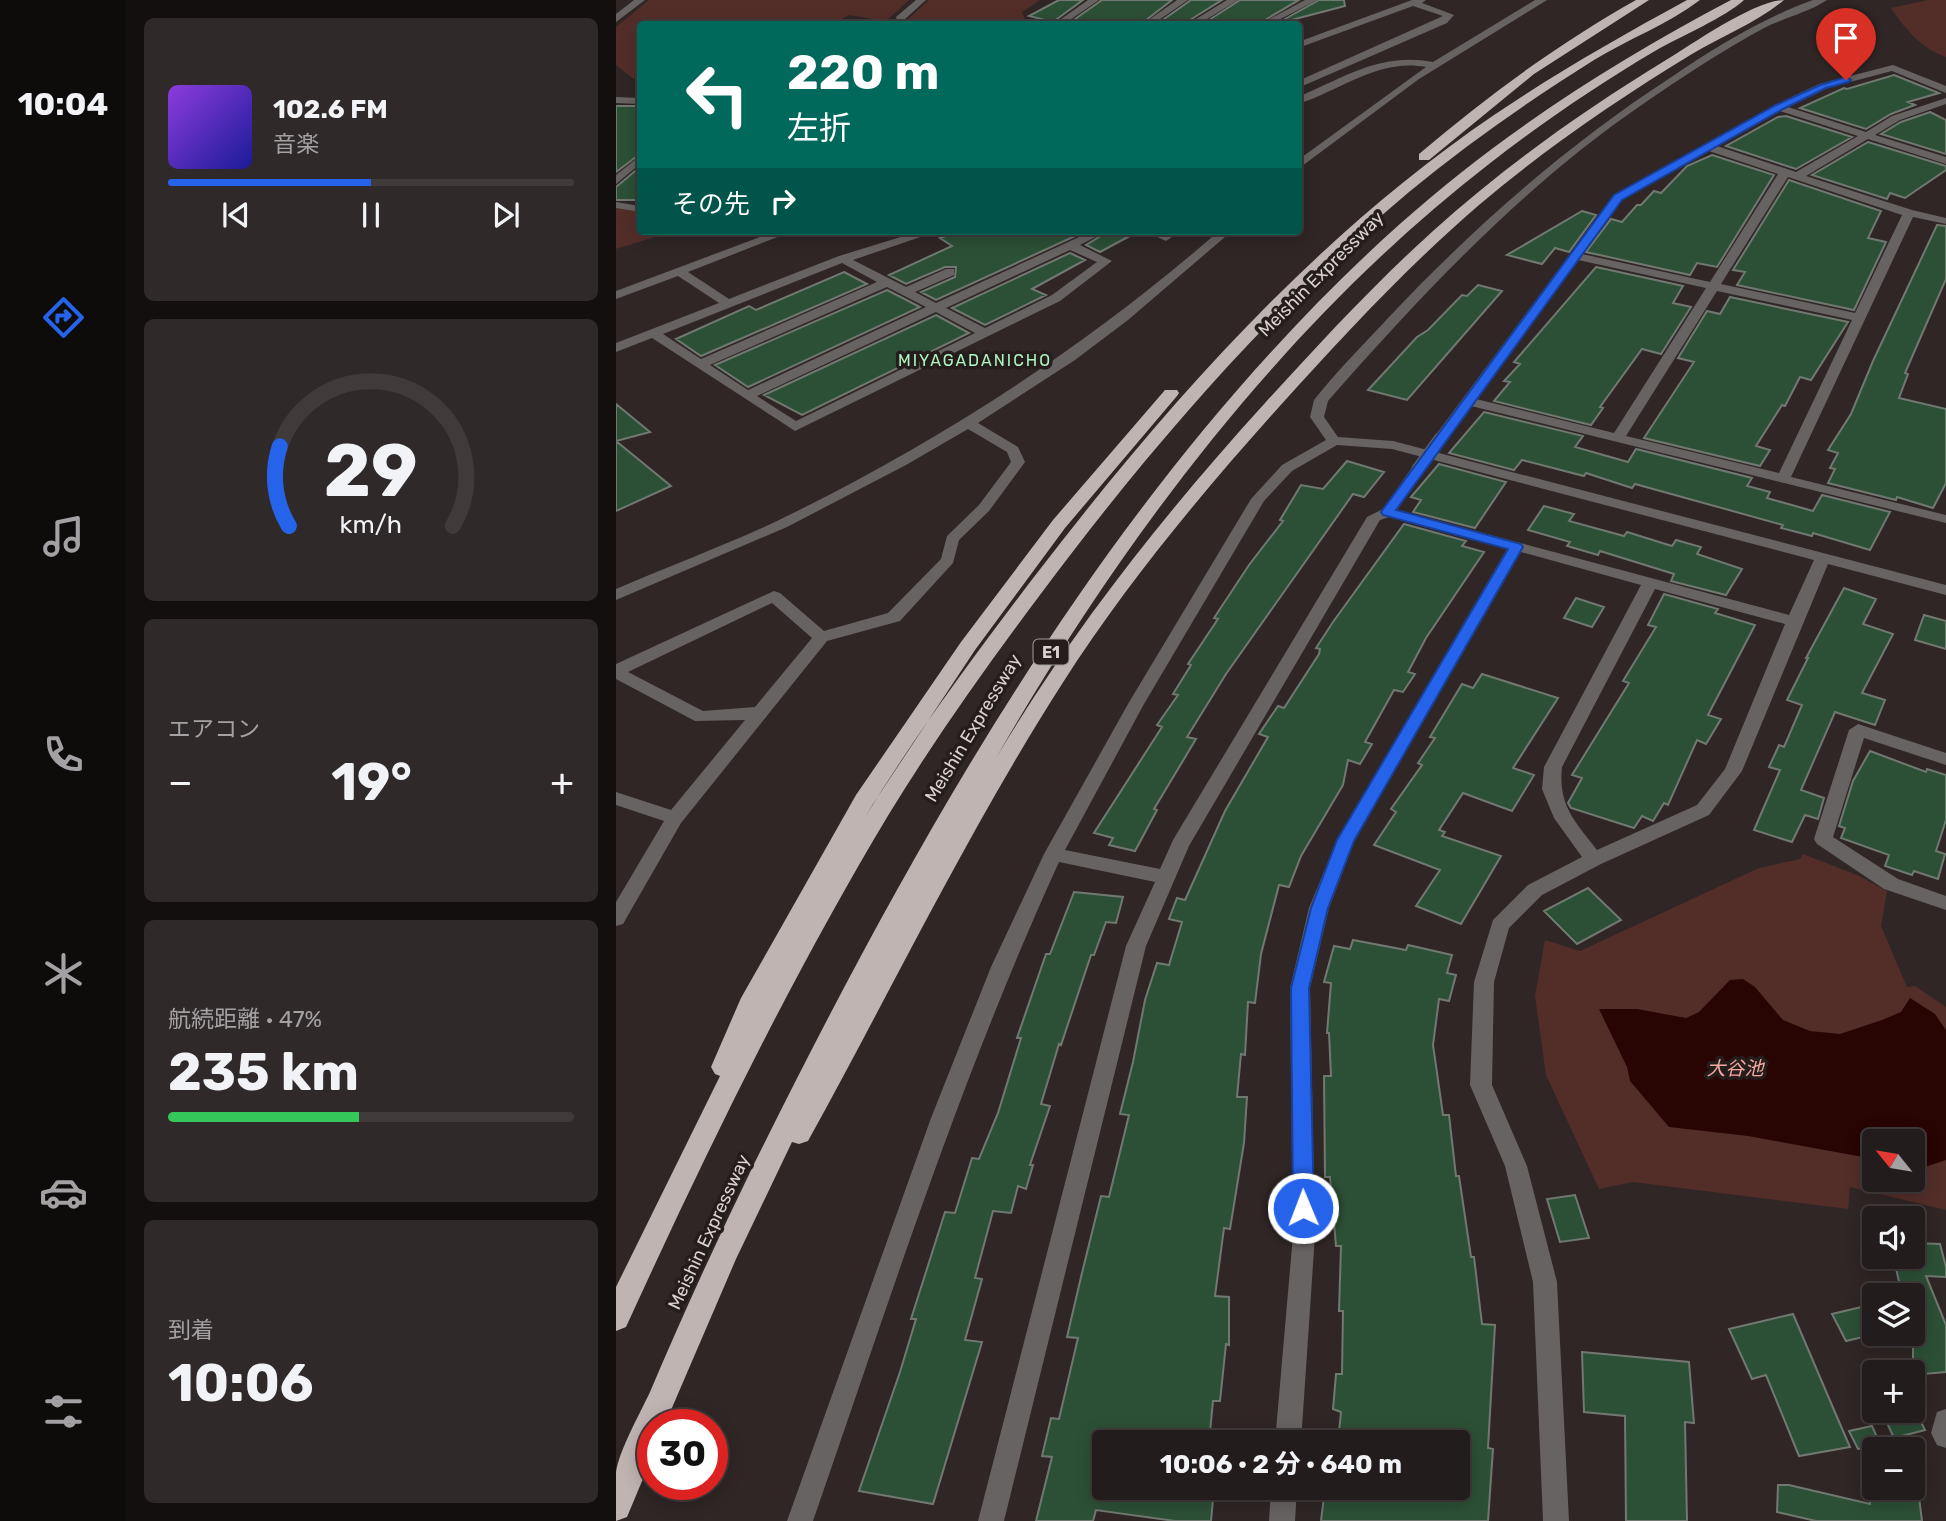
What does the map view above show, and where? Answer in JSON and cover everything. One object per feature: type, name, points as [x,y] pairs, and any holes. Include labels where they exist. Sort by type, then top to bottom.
[{"type":"highway","points":[[653,1237],[750,1005],[864,800],[968,646],[1059,524],[1156,409],[1287,274],[1506,87],[1582,36],[1644,0]]},
{"type":"highway","name":"Meishin Expressway","points":[[616,1318],[653,1237],[764,1015],[883,806],[988,652],[1069,540],[1164,422],[1303,277],[1367,219],[1433,165],[1553,80],[1695,0]]},
{"type":"highway","name":"Meishin Expressway","points":[[616,1506],[704,1300],[834,1031],[943,827],[1037,673],[1125,543],[1208,434],[1340,289],[1405,227],[1468,174],[1587,88],[1668,38],[1739,0]]},
{"type":"highway","points":[[704,1300],[853,1038],[965,829],[1055,680],[1106,606],[1172,520],[1378,293],[1439,233],[1492,189],[1602,106],[1687,52],[1779,0]]},
{"type":"street","points":[[616,19],[640,0]]},
{"type":"street","points":[[900,21],[899,19],[921,0]]},
{"type":"street","points":[[1062,21],[1094,0]]},
{"type":"street","points":[[1152,21],[1183,0]]},
{"type":"street","points":[[1198,21],[1233,0]]},
{"type":"street","points":[[1271,21],[1312,0]]},
{"type":"street","points":[[1302,163],[1374,106],[1433,65],[1542,0]]},
{"type":"street","points":[[1334,441],[1317,416],[1321,400],[1442,267],[1506,207],[1597,132],[1668,82],[1740,38],[1822,0]]},
{"type":"street","points":[[1302,44],[1417,1],[1448,15],[1444,20],[1302,83]]},
{"type":"street","points":[[1302,98],[1385,63],[1412,61],[1433,65]]},
{"type":"street","points":[[1388,512],[1618,197],[1779,107],[1823,86],[1893,68],[1946,90]]},
{"type":"street","points":[[616,100],[637,101]]},
{"type":"street","points":[[1618,438],[1712,286],[1791,174],[1896,118],[1946,101]]},
{"type":"street","points":[[1779,107],[1946,160]]},
{"type":"street","points":[[1708,147],[1909,213],[1946,221]]},
{"type":"street","points":[[616,181],[637,162]]},
{"type":"street","points":[[616,205],[637,208]]},
{"type":"street","points":[[1783,478],[1909,213]]},
{"type":"street","points":[[616,295],[776,235]]},
{"type":"street","points":[[616,348],[843,260],[920,235]]},
{"type":"street","points":[[747,395],[1093,235]]},
{"type":"street","points":[[1161,235],[1166,237]]},
{"type":"street","points":[[616,595],[780,525],[970,424],[1094,342],[1221,235]]},
{"type":"street","points":[[654,334],[795,426],[1056,298],[1106,261],[1071,246]]},
{"type":"street","points":[[1575,256],[1859,318]]},
{"type":"street","points":[[843,260],[985,333]]},
{"type":"street","points":[[678,271],[729,304]]},
{"type":"street","points":[[905,292],[950,272]]},
{"type":"street","points":[[701,365],[887,282]]},
{"type":"street","points":[[1468,401],[1946,519]]},
{"type":"street","points":[[616,919],[675,818],[821,637],[894,617],[948,559],[951,539],[984,508],[1018,462],[1013,450],[970,424]]},
{"type":"street","points":[[800,1521],[942,1118],[1001,967],[1053,854],[1136,704],[1258,499],[1287,468],[1334,441],[1359,440],[1393,445],[1946,590]]},
{"type":"street","points":[[990,1521],[1136,946],[1180,845],[1374,517],[1388,512],[1794,621]]},
{"type":"street","points":[[1289,1430],[1304,1235],[1300,988],[1319,908],[1346,840],[1516,547]]},
{"type":"street","points":[[1556,1521],[1545,1282],[1516,1167],[1480,1085],[1484,982],[1500,925],[1535,890],[1594,859],[1703,810],[1734,771],[1794,621],[1823,557]]},
{"type":"street","points":[[1594,859],[1563,818],[1551,789],[1553,767],[1650,583]]},
{"type":"street","points":[[616,672],[774,596],[821,637]]},
{"type":"street","points":[[616,672],[701,717],[758,713]]},
{"type":"street","points":[[1946,759],[1858,730],[1823,839],[1891,884],[1946,903]]},
{"type":"street","points":[[616,798],[675,818]]},
{"type":"street","points":[[1053,854],[1166,877]]},
{"type":"street","points":[[1946,1421],[1943,1433],[1946,1436]]},
{"type":"street","points":[[1282,1521],[1283,1500]]},
{"type":"shaded area","points":[[649,0],[909,0],[886,21],[848,15],[839,21],[637,21],[637,79],[632,78],[616,65],[616,27]]},
{"type":"shaded area","points":[[929,0],[1040,0],[1022,12],[1026,21],[908,19]]},
{"type":"shaded area","points":[[1928,0],[1946,0],[1946,57],[1929,49],[1915,37],[1891,8]]},
{"type":"shaded area","points":[[616,208],[637,212],[637,235],[661,235],[616,249]]},
{"type":"shaded area","points":[[1803,854],[1857,875],[1887,891],[1881,926],[1907,987],[1915,986],[1946,1007],[1946,1210],[1871,1192],[1925,1192],[1925,1129],[1862,1129],[1862,1190],[1850,1187],[1848,1209],[1633,1182],[1599,1189],[1546,1075],[1535,996],[1545,940],[1580,951],[1759,868],[1800,859]]},
{"type":"water","name":"大谷池","points":[[1743,979],[1755,987],[1783,1020],[1810,1031],[1840,1034],[1901,1012],[1910,998],[1935,1014],[1946,1030],[1946,1160],[1925,1167],[1925,1129],[1862,1129],[1862,1157],[1748,1136],[1669,1127],[1630,1081],[1627,1067],[1599,1009],[1637,1009],[1686,1018],[1699,1012],[1730,980]]},
{"type":"building","points":[[1059,0],[1083,0],[1054,21],[1029,16]]},
{"type":"building","points":[[1102,0],[1172,0],[1145,21],[1072,21]]},
{"type":"building","points":[[1191,0],[1222,0],[1190,21],[1161,21]]},
{"type":"building","points":[[1240,0],[1299,0],[1263,21],[1208,21]]},
{"type":"building","points":[[1319,0],[1344,0],[1345,6],[1281,21]]},
{"type":"building","points":[[1894,75],[1939,93],[1908,102],[1915,105],[1891,114],[1866,129],[1800,108],[1844,88]]},
{"type":"building","points":[[616,106],[637,106],[637,156],[616,172]]},
{"type":"building","points":[[1930,112],[1946,120],[1946,154],[1881,134],[1901,122]]},
{"type":"building","points":[[1786,116],[1852,137],[1796,169],[1726,146],[1778,117]]},
{"type":"building","points":[[1868,142],[1946,166],[1946,170],[1905,198],[1890,193],[1887,199],[1812,175]]},
{"type":"building","points":[[1712,155],[1774,175],[1717,267],[1697,263],[1690,275],[1586,252],[1611,219],[1622,222],[1654,191],[1661,193],[1687,166]]},
{"type":"building","points":[[637,170],[637,200],[616,200],[616,187]]},
{"type":"building","points":[[1789,180],[1881,211],[1868,238],[1886,242],[1854,310],[1737,285],[1745,272],[1733,270]]},
{"type":"building","points":[[1582,211],[1596,215],[1569,252],[1555,248],[1542,264],[1507,255]]},
{"type":"building","points":[[1937,225],[1946,226],[1946,279],[1905,373],[1908,374],[1899,398],[1946,409],[1946,483],[1933,508],[1897,497],[1896,500],[1828,483],[1835,469],[1830,468],[1838,453],[1828,450],[1851,414]]},
{"type":"building","points":[[949,235],[1077,235],[936,300],[921,292],[955,277],[956,267],[945,267],[906,284],[889,275],[952,246],[940,238]]},
{"type":"building","points":[[1102,235],[1132,235],[1100,252],[1086,245]]},
{"type":"building","points":[[1070,253],[1085,260],[1032,289],[1046,295],[985,325],[952,308]]},
{"type":"building","points":[[1596,267],[1683,286],[1673,303],[1691,307],[1661,354],[1642,349],[1600,407],[1603,408],[1591,425],[1494,401],[1510,382],[1504,381],[1520,364],[1514,362]]},
{"type":"building","points":[[844,272],[867,284],[701,356],[676,339],[749,306],[756,310]]},
{"type":"building","points":[[1478,285],[1502,291],[1407,400],[1368,390],[1417,337],[1428,330],[1462,295],[1467,296]]},
{"type":"building","points":[[887,290],[920,307],[748,387],[715,365]]},
{"type":"building","points":[[1730,297],[1848,322],[1811,380],[1800,377],[1785,406],[1782,405],[1756,446],[1770,450],[1760,466],[1644,438],[1694,362],[1678,358],[1707,311],[1720,314]]},
{"type":"building","points":[[936,315],[969,333],[802,415],[764,395]]},
{"type":"building","points":[[616,404],[650,432],[616,441]]},
{"type":"building","points":[[1484,412],[1583,436],[1575,447],[1628,462],[1636,449],[1752,478],[1747,486],[1770,492],[1767,498],[1813,511],[1822,495],[1890,512],[1870,550],[1813,533],[1812,536],[1781,528],[1783,525],[1635,484],[1632,488],[1586,473],[1584,476],[1522,460],[1514,470],[1449,453]]},
{"type":"building","points":[[616,441],[671,486],[616,511]]},
{"type":"building","points":[[1347,461],[1384,472],[1364,497],[1353,494],[1226,674],[1187,737],[1196,739],[1154,809],[1157,810],[1135,851],[1109,845],[1113,838],[1094,833],[1162,727],[1157,725],[1178,695],[1173,694],[1191,665],[1188,664],[1218,619],[1214,618],[1249,565],[1283,521],[1280,520],[1301,485],[1323,489]]},
{"type":"building","points":[[1439,464],[1506,482],[1475,528],[1413,512],[1421,500],[1411,497]]},
{"type":"building","points":[[1544,506],[1574,514],[1569,521],[1624,536],[1627,532],[1672,546],[1676,540],[1701,547],[1697,554],[1742,569],[1726,595],[1671,581],[1674,574],[1600,551],[1598,555],[1567,546],[1570,542],[1528,530]]},
{"type":"building","points":[[1404,524],[1466,541],[1462,546],[1484,552],[1426,638],[1408,672],[1415,674],[1403,692],[1394,690],[1365,742],[1372,744],[1360,764],[1348,760],[1343,785],[1301,856],[1289,887],[1279,885],[1261,954],[1255,1003],[1248,1002],[1245,1055],[1241,1054],[1237,1097],[1247,1097],[1244,1143],[1230,1229],[1224,1228],[1215,1296],[1229,1297],[1229,1345],[1226,1344],[1220,1401],[1213,1401],[1210,1430],[1092,1430],[1092,1500],[1213,1500],[1211,1521],[1175,1521],[1096,1510],[1093,1521],[1036,1521],[1052,1457],[1042,1456],[1051,1418],[1059,1419],[1078,1338],[1067,1337],[1101,1196],[1109,1197],[1129,1115],[1120,1114],[1145,1000],[1157,963],[1169,965],[1182,922],[1169,919],[1177,898],[1185,900],[1225,811],[1268,737],[1259,734],[1278,706],[1284,708],[1319,654],[1320,649],[1316,648]]},
{"type":"building","points":[[1844,588],[1876,599],[1863,624],[1893,634],[1862,693],[1885,700],[1875,725],[1835,712],[1801,790],[1824,798],[1818,819],[1805,815],[1792,842],[1754,830],[1780,770],[1769,767],[1779,745],[1784,747],[1802,705],[1787,700],[1806,658]]},
{"type":"building","points":[[1664,594],[1718,609],[1715,613],[1755,625],[1708,715],[1721,719],[1706,744],[1697,740],[1668,805],[1664,803],[1653,821],[1642,816],[1634,828],[1571,808],[1568,803],[1582,778],[1572,775],[1629,683],[1623,681],[1656,627],[1648,625]]},
{"type":"building","points":[[1576,598],[1604,607],[1592,627],[1564,618]]},
{"type":"building","points":[[1924,615],[1946,621],[1946,649],[1915,640]]},
{"type":"building","points":[[1482,674],[1558,698],[1513,768],[1534,775],[1512,811],[1463,793],[1439,830],[1445,832],[1442,836],[1501,856],[1461,924],[1416,906],[1440,870],[1374,845],[1396,812],[1391,809],[1422,765],[1418,763],[1435,738],[1430,737],[1462,684],[1473,688]]},
{"type":"building","points":[[1870,751],[1926,772],[1927,769],[1946,775],[1946,820],[1936,851],[1945,854],[1938,879],[1914,871],[1912,875],[1885,866],[1889,855],[1841,838],[1845,828],[1839,826],[1853,781]]},
{"type":"building","points":[[1588,888],[1621,920],[1577,944],[1544,911]]},
{"type":"building","points":[[1074,892],[1123,897],[1116,923],[1106,922],[1094,955],[1091,955],[1061,1045],[1059,1044],[1041,1104],[1050,1106],[1030,1165],[1033,1165],[1026,1189],[1018,1186],[1011,1213],[993,1211],[975,1278],[982,1279],[965,1340],[982,1342],[933,1504],[859,1491],[900,1372],[916,1319],[911,1319],[945,1212],[955,1213],[972,1158],[979,1159],[998,1113],[1021,1038],[1017,1038],[1046,954],[1050,954]]},
{"type":"building","points":[[1353,940],[1406,950],[1408,945],[1452,955],[1447,973],[1456,975],[1449,1001],[1439,999],[1433,1045],[1443,1115],[1449,1115],[1456,1176],[1459,1176],[1471,1257],[1474,1257],[1482,1324],[1495,1325],[1488,1448],[1493,1449],[1488,1521],[1321,1521],[1324,1500],[1470,1500],[1470,1430],[1339,1430],[1341,1412],[1333,1409],[1336,1374],[1342,1374],[1343,1311],[1339,1311],[1341,1246],[1336,1246],[1330,1177],[1325,1177],[1324,1076],[1331,1076],[1327,1033],[1331,983],[1324,982],[1334,946],[1350,949]]},
{"type":"building","points":[[1575,1195],[1589,1238],[1560,1242],[1547,1199]]},
{"type":"building","points":[[1925,1243],[1940,1244],[1946,1277],[1926,1276],[1946,1325],[1946,1372],[1925,1374],[1925,1360],[1913,1360],[1913,1346],[1925,1346],[1925,1283],[1899,1283],[1896,1269],[1925,1269]]},
{"type":"building","points":[[1862,1307],[1862,1337],[1846,1341],[1832,1314]]},
{"type":"building","points":[[1793,1314],[1850,1447],[1799,1456],[1766,1375],[1752,1379],[1729,1329]]},
{"type":"building","points":[[1582,1352],[1689,1362],[1694,1423],[1685,1422],[1687,1521],[1626,1521],[1625,1416],[1584,1412]]},
{"type":"building","points":[[1887,1423],[1922,1423],[1925,1430],[1898,1437],[1894,1437]]},
{"type":"building","points":[[1872,1426],[1877,1437],[1862,1437],[1862,1448],[1858,1449],[1849,1431]]},
{"type":"building","points":[[1778,1485],[1789,1485],[1870,1504],[1870,1500],[1919,1500],[1922,1521],[1816,1521],[1777,1512]]},
{"type":"district","name":"MIYAGADANICHO","points":[[975,360]]},
{"type":"route","points":[[1303,1208],[1300,988],[1319,908],[1346,840],[1516,547],[1388,512],[1618,197],[1779,107],[1823,86],[1846,80]]}]
